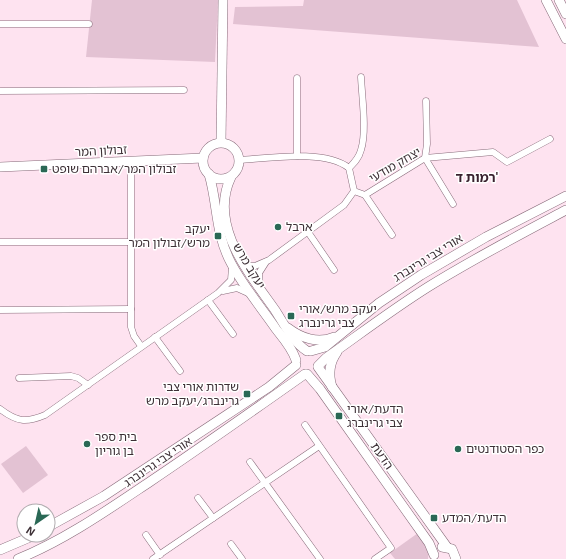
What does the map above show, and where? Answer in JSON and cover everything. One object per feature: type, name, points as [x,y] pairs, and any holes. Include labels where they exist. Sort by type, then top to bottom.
[{"type":"main road","points":[[221,142],[223,0]]},
{"type":"main road","points":[[546,0],[566,39]]},
{"type":"main road","points":[[559,0],[566,14]]},
{"type":"main road","points":[[221,142],[232,145],[236,149],[240,160],[238,169],[231,176],[219,179],[209,174],[205,169],[203,158],[204,153],[211,145],[221,142]]},
{"type":"main road","name":"זבולון המר","points":[[0,167],[203,158]]},
{"type":"main road","name":"יעקב מרש","points":[[209,174],[212,185],[218,231],[223,248],[254,297],[289,346],[296,362]]},
{"type":"main road","name":"יעקב מרש","points":[[231,176],[225,194],[226,222],[233,245],[243,265],[286,326],[299,344],[309,351]]},
{"type":"main road","name":"אורי צבי גרינברג","points":[[309,351],[321,349],[379,303],[421,275],[486,237],[566,196]]},
{"type":"main road","name":"אורי צבי גרינברג","points":[[318,367],[344,346],[428,287],[492,249],[566,210]]},
{"type":"main road","points":[[286,326],[305,338],[315,340],[330,338],[341,333]]},
{"type":"main road","points":[[336,395],[331,382],[329,369],[333,358],[344,346]]},
{"type":"main road","points":[[309,351],[317,356],[318,367],[313,372],[306,374],[299,371],[296,362],[301,352],[309,351]]},
{"type":"main road","name":"אורי צבי גרינברג","points":[[56,523],[123,482],[269,387],[296,362]]},
{"type":"main road","name":"הדעת","points":[[318,367],[336,395],[447,547],[454,552],[456,559]]},
{"type":"main road","name":"אורי צבי גרינברג","points":[[18,559],[32,553],[107,510],[306,374]]},
{"type":"main road","name":"הדעת","points":[[306,374],[320,389],[429,543],[434,557]]},
{"type":"main road","points":[[0,550],[16,543]]},
{"type":"main road","points":[[434,557],[438,549],[447,547]]},
{"type":"street","points":[[0,24],[89,24]]},
{"type":"street","points":[[349,168],[358,158],[362,149],[361,77]]},
{"type":"street","points":[[297,78],[297,156]]},
{"type":"street","points":[[0,91],[184,90]]},
{"type":"street","points":[[426,101],[427,144],[425,158],[453,204]]},
{"type":"street","name":"יצחק מודעי","points":[[354,191],[365,195],[425,158],[493,152],[507,162],[550,139]]},
{"type":"street","points":[[240,160],[297,156],[337,161],[349,168],[354,191],[344,205],[269,260],[255,266],[243,265]]},
{"type":"street","points":[[131,161],[131,327],[134,336],[141,346]]},
{"type":"street","points":[[365,195],[392,235]]},
{"type":"street","points":[[308,232],[334,270]]},
{"type":"street","points":[[0,242],[131,242]]},
{"type":"street","points":[[261,291],[258,281],[259,273],[269,260]]},
{"type":"street","points":[[0,410],[10,417],[22,421],[33,420],[45,415],[218,293],[231,280],[233,274],[232,264]]},
{"type":"street","points":[[218,293],[237,288],[254,297]]},
{"type":"street","points":[[208,300],[233,334]]},
{"type":"street","points":[[0,310],[131,309]]},
{"type":"street","points":[[155,337],[180,371]]},
{"type":"street","points":[[19,378],[71,376],[78,378],[88,385]]},
{"type":"street","points":[[305,425],[391,548],[375,559]]},
{"type":"street","points":[[153,559],[319,446]]},
{"type":"street","points":[[250,462],[320,559]]},
{"type":"street","points":[[198,498],[213,518]]},
{"type":"street","points":[[146,535],[160,554]]},
{"type":"street","points":[[231,544],[242,559]]},
{"type":"shaded area","points":[[92,0],[218,0],[215,62],[86,57]]},
{"type":"shaded area","points":[[304,0],[517,0],[539,47],[233,24],[235,7],[303,6]]},
{"type":"shaded area","points":[[26,446],[48,475],[23,493],[1,464]]},
{"type":"shaded area","points":[[418,533],[429,550],[428,559],[395,559],[390,553]]},
{"type":"place","name":"זבולון המר/אברהם שופט","points":[[44,169]]},
{"type":"place","name":"ארבל","points":[[278,227]]},
{"type":"place","name":"יעקב מרש/זבולון המר","points":[[218,236]]},
{"type":"place","name":"יעקב מרש/אורי צבי גרינברג","points":[[291,316]]},
{"type":"place","name":"שדרות אורי צבי גרינברג/יעקב מרש","points":[[247,394]]},
{"type":"place","name":"הדעת/אורי צבי גרינברג","points":[[339,416]]},
{"type":"place","name":"בית ספר בן גוריון","points":[[87,444]]},
{"type":"place","name":"כפר הסטודנטים","points":[[458,449]]},
{"type":"place","name":"הדעת/המדע","points":[[434,518]]},
{"type":"district","name":"רמות ד'","points":[[477,177]]}]
